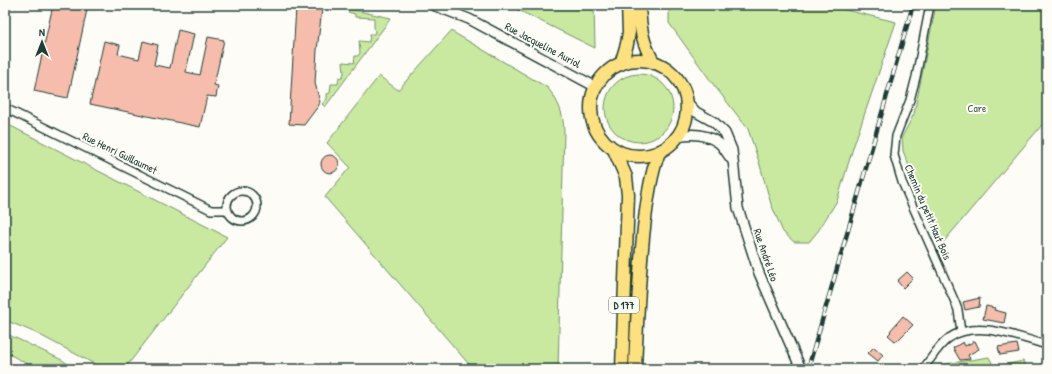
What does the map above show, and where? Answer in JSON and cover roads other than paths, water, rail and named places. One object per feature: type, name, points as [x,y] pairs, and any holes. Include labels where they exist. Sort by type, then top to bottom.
[{"type":"main road","points":[[621,64],[629,32],[628,5]]},
{"type":"main road","points":[[639,5],[640,24],[644,43],[654,63]]},
{"type":"main road","points":[[642,61],[654,63],[665,68],[677,77],[684,91],[686,115],[684,124],[678,136],[665,148],[658,152],[636,156],[616,152],[607,146],[597,133],[592,118],[592,102],[596,88],[608,71],[621,64],[642,61]]},
{"type":"main road","name":"D 177","points":[[616,152],[626,177],[628,194],[622,369]]},
{"type":"main road","name":"D 177","points":[[635,369],[642,240],[658,152]]},
{"type":"street","name":"Rue Jacqueline Auriol","points":[[433,5],[469,19],[596,88]]},
{"type":"street","name":"Chemin du petit Haut Bois","points":[[930,5],[916,76],[910,100],[896,136],[894,155],[902,182],[955,302],[962,332]]},
{"type":"street","name":"Rue André Léo","points":[[686,101],[696,112],[714,122],[725,133],[732,150],[738,208],[759,273],[802,369]]},
{"type":"street","name":"Rue Henri Guillaumet","points":[[5,108],[211,210],[227,210]]},
{"type":"street","name":"Rue André Léo","points":[[678,136],[697,134],[713,140],[720,144],[732,161]]},
{"type":"street","points":[[236,192],[247,192],[252,196],[256,203],[255,213],[246,221],[238,221],[229,214],[227,210],[229,198],[236,192]]},
{"type":"street","points":[[923,369],[944,342],[962,332],[975,330],[996,332],[1047,345]]},
{"type":"railway","points":[[808,369],[913,5]]},
{"type":"park label","name":"Care","points":[[977,108]]}]
